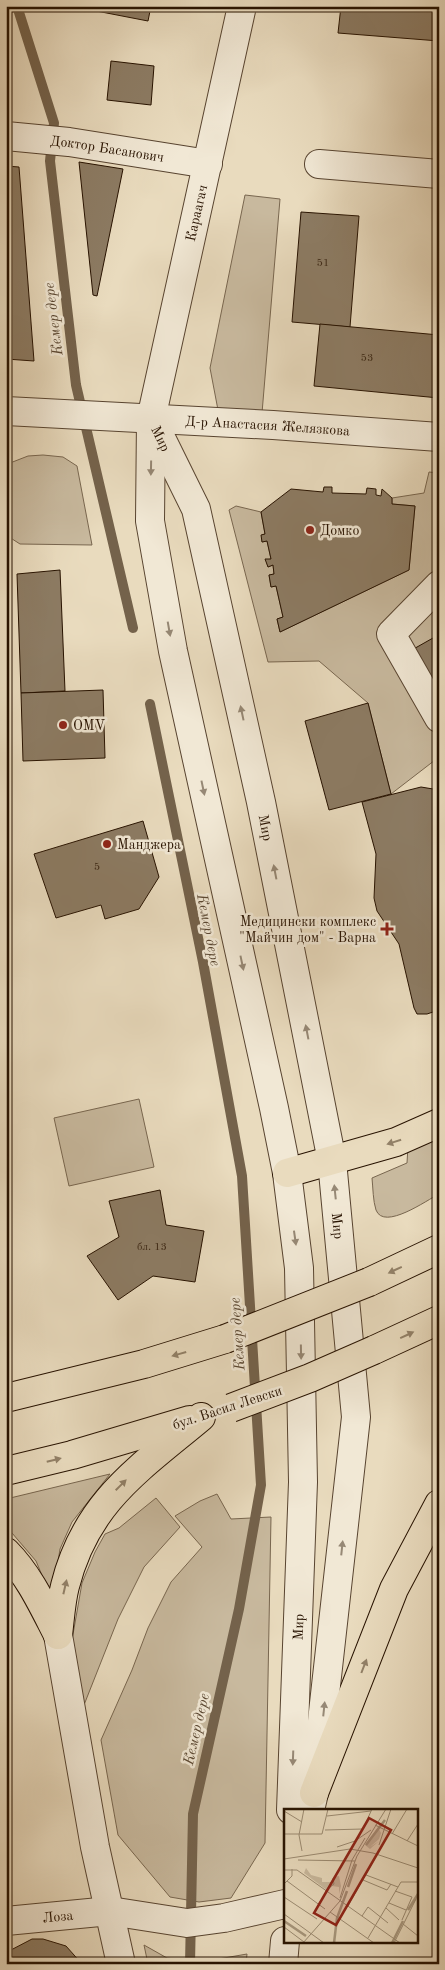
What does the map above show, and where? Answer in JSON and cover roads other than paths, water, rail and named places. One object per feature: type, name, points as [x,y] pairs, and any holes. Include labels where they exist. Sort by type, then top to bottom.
[{"type":"highway","points":[[287,1173],[396,1142],[439,1123]]},
{"type":"highway","points":[[6,1398],[144,1364],[225,1339],[369,1282],[439,1249]]},
{"type":"highway","name":"бул. Васил Левски","points":[[6,1471],[72,1455],[230,1408],[294,1385],[439,1320]]},
{"type":"highway","points":[[58,1635],[64,1587],[73,1559],[90,1523],[103,1504],[122,1484],[201,1417]]},
{"type":"highway","points":[[312,1801],[394,1589],[439,1504]]},
{"type":"highway","points":[[6,1552],[30,1582],[58,1635]]},
{"type":"street","name":"Караагач","points":[[151,419],[242,6]]},
{"type":"street","name":"Доктор Басанович","points":[[6,136],[57,141],[208,164]]},
{"type":"street","points":[[319,164],[439,174]]},
{"type":"street","name":"Д-р Анастасия Желязкова","points":[[6,411],[273,425],[439,437]]},
{"type":"street","name":"Мир","points":[[151,419],[196,509],[261,802],[332,1161],[356,1417],[312,1801]]},
{"type":"street","name":"Мир","points":[[151,419],[150,521],[173,651],[274,1108],[287,1173],[300,1268],[303,1482],[292,1809]]},
{"type":"street","points":[[439,585],[392,634],[439,718]]},
{"type":"street","points":[[58,1635],[82,1779],[121,1964]]},
{"type":"street","name":"Лоза","points":[[6,1921],[110,1911],[188,1922],[224,1918],[284,1904]]},
{"type":"street","points":[[283,1964],[285,1942]]},
{"type":"waterway","name":"Кемер дере","points":[[17,6],[54,123],[50,161],[76,385],[133,628]]},
{"type":"waterway","name":"Кемер дере","points":[[150,704],[203,962],[242,1176],[261,1485],[239,1609],[193,1814],[190,1964]]},
{"type":"place","name":"Домко","points":[[310,530]]},
{"type":"place","name":"OMV","points":[[63,725]]},
{"type":"place","name":"Манджера","points":[[107,844]]},
{"type":"place","name":"Медицински комплекс \"Майчин дом\" - Варна","points":[[387,929]]}]
